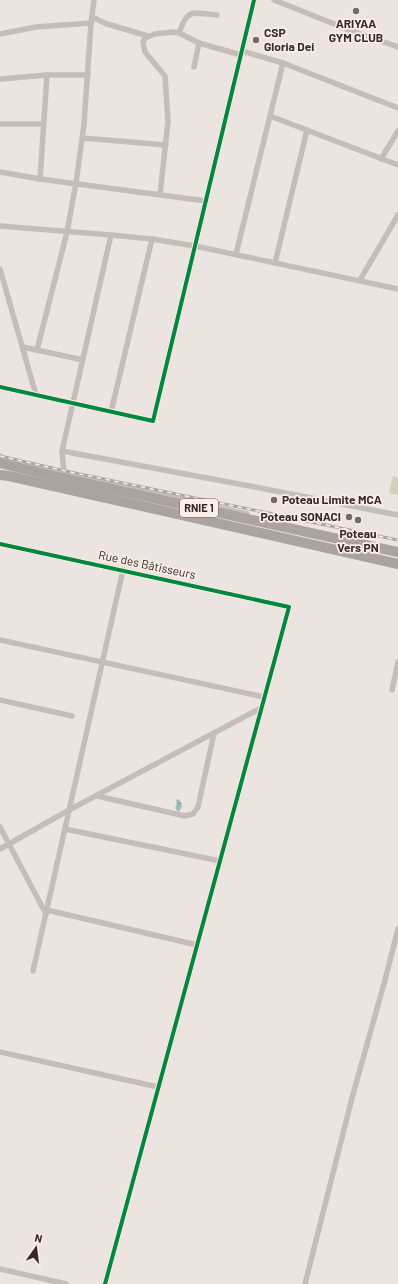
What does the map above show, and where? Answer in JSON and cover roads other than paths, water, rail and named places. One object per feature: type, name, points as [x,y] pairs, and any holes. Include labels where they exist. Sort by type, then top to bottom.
[{"type":"highway","name":"RNIE 1","points":[[0,463],[56,477],[398,552]]},
{"type":"highway","name":"RNIE 1","points":[[0,475],[10,476],[398,564]]},
{"type":"street","points":[[37,350],[67,232],[76,183],[83,138],[91,20],[94,0]]},
{"type":"street","points":[[0,387],[153,421],[254,0]]},
{"type":"street","points":[[274,0],[352,31],[398,47]]},
{"type":"street","points":[[179,33],[184,19],[191,13],[217,15]]},
{"type":"street","points":[[0,34],[36,27],[91,20],[148,36],[172,32],[179,33],[199,43],[283,64],[398,108]]},
{"type":"street","points":[[148,36],[143,42],[145,52],[165,76],[168,122],[160,194]]},
{"type":"street","points":[[194,67],[199,43]]},
{"type":"street","points":[[236,254],[283,64]]},
{"type":"street","points":[[0,80],[47,75],[88,75]]},
{"type":"street","points":[[40,179],[47,75]]},
{"type":"street","points":[[270,116],[398,165]]},
{"type":"street","points":[[0,124],[43,124]]},
{"type":"street","points":[[276,263],[307,130]]},
{"type":"street","points":[[382,159],[398,131]]},
{"type":"street","points":[[83,138],[166,145]]},
{"type":"street","points":[[0,172],[40,179],[206,201]]},
{"type":"street","points":[[360,280],[398,214]]},
{"type":"street","points":[[0,226],[152,239],[236,254],[398,289]]},
{"type":"street","points":[[64,473],[62,451],[111,235]]},
{"type":"street","points":[[110,412],[152,239]]},
{"type":"street","points":[[0,269],[36,395]]},
{"type":"street","points":[[23,347],[83,360]]},
{"type":"street","points":[[62,451],[398,515]]},
{"type":"street","points":[[0,456],[64,473],[398,547]]},
{"type":"street","name":"Rue des Bâtisseurs","points":[[0,544],[289,607],[264,697]]},
{"type":"street","points":[[33,971],[123,570]]},
{"type":"street","points":[[0,640],[264,697],[105,1284]]},
{"type":"street","points":[[392,690],[398,662]]},
{"type":"street","points":[[0,700],[72,716]]},
{"type":"street","points":[[0,849],[261,708]]},
{"type":"street","points":[[97,796],[185,816],[193,814],[198,807],[214,733]]},
{"type":"street","points":[[0,827],[47,912],[197,944]]},
{"type":"street","points":[[65,829],[220,861]]},
{"type":"street","points":[[305,1284],[350,1105],[398,929]]},
{"type":"street","points":[[0,1052],[158,1087]]},
{"type":"street","points":[[0,1269],[66,1284]]},
{"type":"water","points":[[178,799],[182,806],[178,812],[175,808],[177,804],[176,800]]},
{"type":"railway","points":[[0,456],[398,540]]},
{"type":"place","name":"ARIYAA GYM CLUB","points":[[356,11]]},
{"type":"place","name":"CSP Gloria Dei","points":[[256,40]]},
{"type":"place","name":"Poteau Limite MCA","points":[[274,500]]},
{"type":"place","name":"Poteau SONACI","points":[[349,517]]},
{"type":"place","name":"Poteau Vers PN","points":[[358,520]]}]
